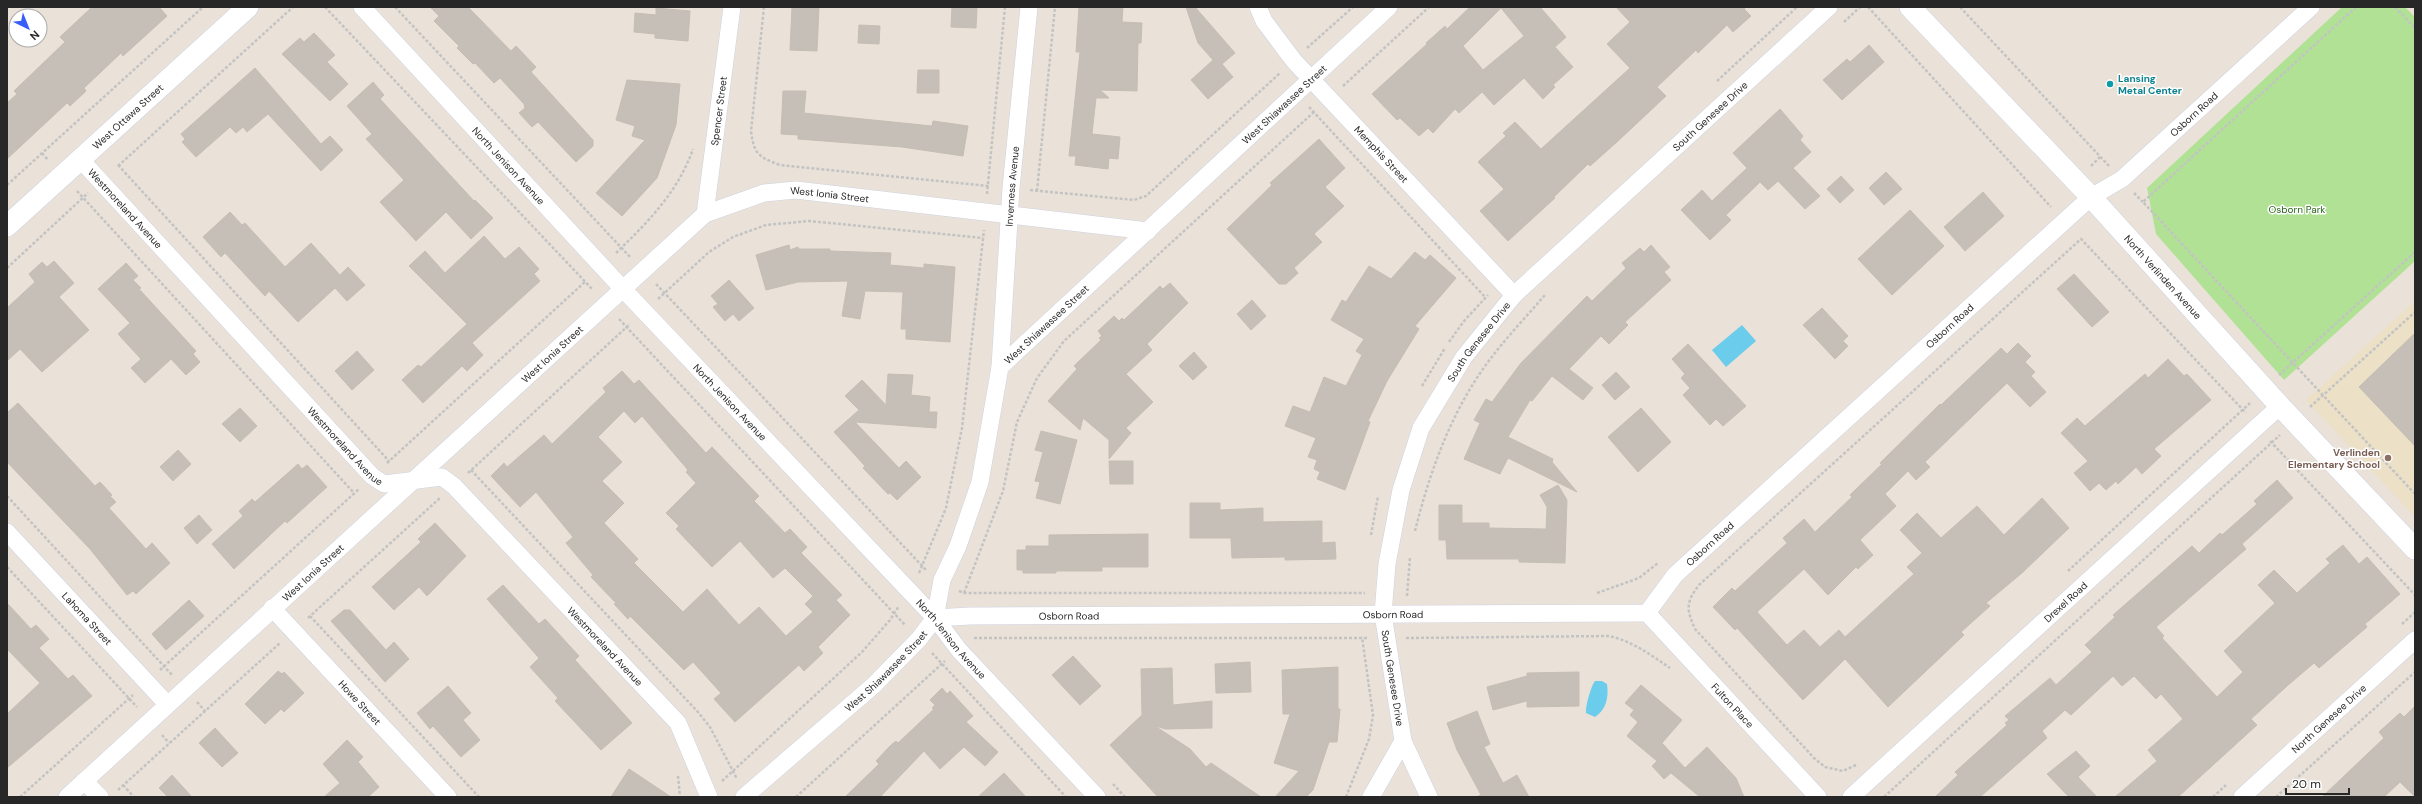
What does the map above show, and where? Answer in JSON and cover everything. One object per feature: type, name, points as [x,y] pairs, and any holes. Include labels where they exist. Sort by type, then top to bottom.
[{"type":"street","name":"West Ottawa Street","points":[[7,226],[248,7]]},
{"type":"street","name":"North Jenison Avenue","points":[[362,7],[622,288],[935,618],[959,650],[1097,797]]},
{"type":"street","name":"Spencer Street","points":[[705,214],[732,7]]},
{"type":"street","name":"Inverness Avenue","points":[[1000,367],[1010,214],[1029,7]]},
{"type":"street","name":"Memphis Street","points":[[1258,7],[1264,21],[1312,80],[1514,295]]},
{"type":"street","name":"West Shiawassee Street","points":[[744,797],[874,685],[919,639],[935,618],[942,580],[958,546],[980,482],[1000,367],[1312,80],[1389,7]]},
{"type":"street","name":"South Genesee Drive","points":[[1428,797],[1403,741],[1383,614],[1387,564],[1401,490],[1421,428],[1464,357],[1514,295],[1829,7]]},
{"type":"street","name":"North Verlinden Avenue","points":[[1910,7],[2091,197],[2264,389],[2415,549]]},
{"type":"street","name":"Osborn Road","points":[[935,618],[970,616],[1647,613],[1675,575],[2091,197],[2122,179],[2311,7]]},
{"type":"street","name":"Westmoreland Avenue","points":[[80,159],[372,476],[384,484],[442,477],[454,486],[678,724],[709,796]]},
{"type":"street","name":"West Ionia Street","points":[[66,797],[622,288],[705,214],[764,193],[796,190],[1148,230]]},
{"type":"street","name":"Drexel Road","points":[[1851,797],[2280,406]]},
{"type":"street","name":"Lahoma Street","points":[[7,532],[167,704]]},
{"type":"street","name":"Howe Street","points":[[272,608],[448,797]]},
{"type":"street","name":"Fulton Place","points":[[1647,613],[1818,797]]},
{"type":"street","name":"North Genesee Drive","points":[[2242,797],[2415,640]]},
{"type":"street","points":[[1371,797],[1403,741]]},
{"type":"street","points":[[84,781],[107,795]]},
{"type":"path","points":[[7,185],[203,7]]},
{"type":"path","points":[[7,268],[118,165],[293,7]]},
{"type":"path","points":[[325,7],[606,304],[1066,797]]},
{"type":"path","points":[[395,7],[923,568],[964,593],[1414,593]]},
{"type":"path","points":[[709,796],[862,652],[894,613],[923,568],[946,508],[962,428],[983,238],[1005,7]]},
{"type":"path","points":[[1037,191],[1055,7]]},
{"type":"path","points":[[980,643],[975,638],[964,593],[1002,491],[1017,422],[1037,378],[1064,341],[1429,7]]},
{"type":"path","points":[[1715,83],[1797,7]]},
{"type":"path","points":[[1842,23],[1860,7]]},
{"type":"path","points":[[1868,7],[2051,208]]},
{"type":"path","points":[[1960,7],[2415,494]]},
{"type":"path","points":[[2143,202],[2356,7]]},
{"type":"path","points":[[2395,7],[2415,28]]},
{"type":"path","points":[[20,797],[129,699],[648,223],[668,198],[687,166],[694,146]]},
{"type":"path","points":[[42,154],[354,493]]},
{"type":"path","points":[[2045,213],[2100,156]]},
{"type":"path","points":[[118,165],[389,461]]},
{"type":"path","points":[[107,795],[123,785],[454,486],[709,252],[733,237],[766,224],[809,221],[983,238]]},
{"type":"path","points":[[1857,764],[1843,771],[1826,767],[1814,758],[1695,629],[1689,616],[1689,599],[1699,585],[2081,239]]},
{"type":"path","points":[[2062,576],[2415,252]]},
{"type":"path","points":[[1419,391],[1434,363],[1464,321],[1501,282]]},
{"type":"path","points":[[1413,539],[1438,454],[1459,408],[1488,362],[1550,290]]},
{"type":"path","points":[[1884,797],[2415,312]]},
{"type":"path","points":[[1370,541],[1374,512],[1380,490]]},
{"type":"path","points":[[7,496],[205,711]]},
{"type":"path","points":[[1407,645],[1406,614],[1410,554]]},
{"type":"path","points":[[1591,594],[1639,578],[1661,561]]},
{"type":"path","points":[[7,567],[169,743]]},
{"type":"path","points":[[1346,797],[1369,739],[1373,715],[1362,638],[1362,614],[1365,586]]},
{"type":"path","points":[[310,616],[479,797]]},
{"type":"path","points":[[796,797],[941,664],[975,638],[1407,638],[1609,636],[1621,638],[1637,646],[1675,673]]},
{"type":"path","points":[[2276,797],[2415,672]]},
{"type":"path","points":[[1109,780],[1125,797]]},
{"type":"path","points":[[123,785],[134,797]]},
{"type":"shaded area","name":"Verlinden Elementary School","points":[[2415,301],[2415,517],[2306,400]]},
{"type":"green space","name":"Osborn Park","points":[[2342,7],[2405,7],[2415,17],[2415,261],[2284,380],[2156,234],[2147,188]]},
{"type":"water","points":[[1742,325],[1756,341],[1726,367],[1712,350]]},
{"type":"water","points":[[1595,681],[1602,681],[1607,684],[1608,694],[1602,711],[1595,717],[1586,713],[1586,710],[1590,692]]},
{"type":"building","points":[[92,7],[159,7],[167,16],[123,56],[121,53],[84,88],[86,91],[70,106],[67,103],[7,159],[7,103],[17,94],[14,91],[65,42],[60,37]]},
{"type":"building","points":[[430,7],[468,7],[511,51],[516,46],[536,67],[531,72],[593,140],[593,146],[576,162],[538,122],[532,127],[519,113],[525,108],[524,104],[500,78],[494,83],[475,63],[473,64],[457,48],[459,46],[434,21],[439,16]]},
{"type":"building","points":[[792,7],[819,7],[817,51],[790,50]]},
{"type":"building","points":[[952,7],[977,7],[976,28],[951,27]]},
{"type":"building","points":[[1079,7],[1123,7],[1122,22],[1142,23],[1141,43],[1138,43],[1137,91],[1100,90],[1109,98],[1096,98],[1092,134],[1120,137],[1118,159],[1109,158],[1108,169],[1075,165],[1076,156],[1069,156],[1080,52],[1076,52]]},
{"type":"building","points":[[1186,7],[1195,7],[1235,53],[1222,64],[1233,77],[1208,99],[1191,80],[1213,60],[1198,43]]},
{"type":"building","points":[[1470,7],[1540,7],[1566,37],[1555,47],[1573,67],[1553,85],[1555,87],[1543,99],[1524,78],[1494,105],[1482,92],[1459,113],[1455,109],[1433,133],[1428,128],[1419,136],[1400,118],[1397,120],[1372,94],[1445,26],[1447,29]],"holes":[[[1501,8],[1524,36],[1483,70],[1463,46]]]},
{"type":"building","points":[[1616,7],[1746,7],[1744,9],[1751,16],[1733,32],[1727,25],[1698,53],[1696,50],[1657,87],[1666,96],[1590,166],[1588,164],[1554,197],[1555,198],[1508,241],[1480,211],[1504,189],[1478,162],[1506,136],[1503,133],[1515,122],[1541,149],[1630,68],[1607,44],[1630,22]]},
{"type":"building","points":[[656,8],[690,11],[688,41],[655,38],[655,34],[634,32],[635,13],[656,15]]},
{"type":"building","points":[[859,25],[880,26],[879,44],[858,43]]},
{"type":"building","points":[[314,33],[335,55],[327,62],[348,84],[330,101],[282,54],[300,38],[304,42]]},
{"type":"building","points":[[1869,45],[1884,62],[1842,100],[1823,80],[1847,59],[1850,62]]},
{"type":"building","points":[[255,68],[321,144],[330,136],[343,150],[321,171],[268,114],[247,132],[243,127],[236,133],[230,127],[196,157],[182,142],[185,139],[181,134]]},
{"type":"building","points":[[918,70],[939,70],[939,93],[917,93]]},
{"type":"building","points":[[627,80],[680,84],[676,125],[657,178],[622,216],[596,193],[645,140],[632,136],[635,126],[616,120]]},
{"type":"building","points":[[373,82],[384,95],[380,99],[474,201],[475,200],[493,218],[471,239],[446,212],[416,241],[380,202],[404,180],[366,139],[372,134],[347,106]]},
{"type":"building","points":[[783,91],[806,91],[804,113],[932,126],[933,121],[968,126],[963,156],[902,147],[798,139],[798,135],[781,134]]},
{"type":"building","points":[[1780,109],[1803,136],[1800,140],[1811,152],[1793,168],[1820,196],[1805,209],[1778,181],[1768,190],[1760,182],[1726,215],[1731,220],[1710,240],[1681,210],[1702,190],[1712,201],[1747,168],[1733,153]]},
{"type":"building","points":[[1319,139],[1345,168],[1325,187],[1344,206],[1314,234],[1322,242],[1294,268],[1298,273],[1286,284],[1279,284],[1227,229],[1272,185],[1270,183]]},
{"type":"building","points":[[1886,172],[1902,189],[1884,205],[1869,188]]},
{"type":"building","points":[[1841,176],[1854,190],[1840,203],[1827,189]]},
{"type":"building","points":[[1983,192],[2004,216],[1965,251],[1944,227]]},
{"type":"building","points":[[1910,210],[1944,246],[1892,295],[1858,259]]},
{"type":"building","points":[[230,212],[242,225],[245,223],[285,267],[311,243],[340,275],[348,267],[365,285],[347,301],[335,288],[298,322],[269,291],[265,296],[225,253],[221,257],[203,237]]},
{"type":"building","points":[[484,236],[505,259],[519,247],[539,269],[534,274],[540,281],[472,343],[483,355],[467,371],[462,366],[423,403],[402,380],[418,365],[421,367],[467,324],[409,266],[425,251],[445,273]]},
{"type":"building","points":[[789,245],[790,250],[798,247],[799,249],[830,249],[830,251],[891,253],[890,265],[924,268],[924,264],[955,267],[950,342],[906,339],[906,329],[901,329],[903,292],[865,291],[860,319],[842,316],[848,281],[798,282],[766,290],[756,255]]},
{"type":"building","points":[[1651,245],[1670,267],[1664,272],[1671,280],[1625,322],[1628,325],[1609,344],[1601,336],[1569,369],[1593,388],[1583,400],[1552,376],[1532,401],[1530,400],[1508,437],[1553,459],[1552,462],[1577,492],[1508,458],[1500,474],[1464,459],[1480,423],[1474,420],[1486,399],[1492,402],[1521,363],[1587,296],[1592,301],[1626,268],[1622,263],[1640,248],[1644,252]]},
{"type":"building","points":[[1415,252],[1425,260],[1430,255],[1456,278],[1415,326],[1419,329],[1387,381],[1368,421],[1370,422],[1345,490],[1317,479],[1320,472],[1314,469],[1317,460],[1308,457],[1316,438],[1285,426],[1293,406],[1310,412],[1324,377],[1346,386],[1362,355],[1356,351],[1364,339],[1331,320],[1342,300],[1346,302],[1369,266],[1391,279]]},
{"type":"building","points":[[54,261],[74,283],[59,297],[89,330],[42,372],[20,349],[7,361],[7,308],[35,282],[29,274],[42,262],[47,267]]},
{"type":"building","points":[[126,263],[138,276],[133,280],[141,288],[139,289],[196,351],[193,354],[200,362],[186,375],[171,359],[145,383],[131,368],[141,359],[118,334],[130,323],[98,289]]},
{"type":"building","points":[[2074,274],[2109,312],[2092,327],[2057,289]]},
{"type":"building","points":[[729,280],[754,308],[739,321],[733,314],[725,321],[713,307],[718,304],[711,296]]},
{"type":"building","points":[[1170,283],[1188,303],[1147,344],[1152,350],[1126,374],[1153,402],[1126,428],[1131,433],[1109,459],[1109,440],[1083,418],[1080,430],[1048,401],[1077,369],[1074,366],[1101,340],[1099,338],[1102,336],[1098,331],[1114,316],[1119,321],[1122,318],[1124,320],[1160,286],[1163,289]]},
{"type":"building","points":[[1252,300],[1266,316],[1251,330],[1237,314]]},
{"type":"building","points":[[1822,308],[1848,336],[1843,341],[1848,346],[1835,359],[1803,325]]},
{"type":"building","points":[[2415,333],[2415,446],[2359,387]]},
{"type":"building","points":[[2018,343],[2031,356],[2025,362],[2035,372],[2031,376],[2046,392],[2030,407],[2007,383],[1925,462],[1930,467],[1916,480],[1908,471],[1885,494],[1896,506],[1860,540],[1873,555],[1858,569],[1856,567],[1828,595],[1804,569],[1757,612],[1787,645],[1804,630],[1820,647],[1839,630],[1845,637],[1914,574],[1907,567],[1922,553],[1900,530],[1917,513],[1941,538],[1977,506],[2004,535],[2042,498],[2069,528],[2022,573],[1986,603],[1990,606],[1961,632],[1964,635],[1888,707],[1845,659],[1803,700],[1737,628],[1735,630],[1713,607],[1732,588],[1735,591],[1787,543],[1783,538],[1804,519],[1815,532],[1852,497],[1850,495],[1882,464],[1880,463],[1940,404],[1941,405],[2001,348],[2007,354]]},
{"type":"building","points":[[1688,344],[1746,406],[1723,426],[1716,419],[1710,425],[1683,395],[1690,388],[1681,378],[1685,374],[1672,359]]},
{"type":"building","points":[[357,351],[374,370],[352,390],[335,371]]},
{"type":"building","points":[[1194,352],[1207,367],[1193,380],[1179,366]]},
{"type":"building","points":[[2168,359],[2184,376],[2187,374],[2211,400],[2154,449],[2161,456],[2142,474],[2136,467],[2118,484],[2116,481],[2106,490],[2099,483],[2090,491],[2074,473],[2088,461],[2061,433],[2077,418],[2085,426],[2145,374],[2148,378]]},
{"type":"building","points":[[622,371],[634,384],[639,380],[706,453],[712,447],[759,496],[754,501],[785,533],[790,529],[807,547],[801,553],[842,595],[836,600],[850,615],[818,647],[823,653],[804,671],[799,665],[735,722],[714,699],[721,693],[693,662],[684,670],[630,616],[628,619],[614,604],[616,603],[591,577],[593,575],[566,543],[573,537],[536,492],[520,507],[491,476],[504,463],[507,467],[544,435],[552,444],[606,392],[603,388]],"holes":[[[624,411],[635,423],[642,416],[688,470],[686,472],[696,483],[666,513],[679,526],[676,529],[712,567],[740,541],[773,578],[785,568],[813,596],[805,604],[813,612],[786,636],[759,607],[739,625],[707,589],[683,612],[634,563],[638,559],[604,523],[624,503],[602,481],[622,462],[598,437]]]},
{"type":"building","points":[[1616,372],[1630,387],[1615,400],[1602,385]]},
{"type":"building","points":[[888,374],[913,375],[911,395],[930,397],[929,412],[937,412],[936,428],[855,422],[899,468],[906,461],[921,477],[897,500],[890,493],[888,494],[863,468],[865,466],[834,432],[859,410],[845,396],[862,380],[886,405]]},
{"type":"building","points":[[18,403],[95,486],[100,482],[112,495],[110,496],[116,502],[109,508],[146,549],[152,543],[170,563],[136,594],[133,591],[127,595],[90,549],[7,462],[7,413]]},
{"type":"building","points":[[240,408],[257,426],[240,442],[222,424]]},
{"type":"building","points":[[1641,408],[1671,442],[1638,472],[1608,437]]},
{"type":"building","points":[[1041,431],[1077,440],[1060,504],[1036,498],[1040,482],[1035,481],[1043,452],[1035,450]]},
{"type":"building","points":[[178,450],[191,464],[173,481],[160,467]]},
{"type":"building","points":[[1109,461],[1133,461],[1133,484],[1110,484]]},
{"type":"building","points":[[298,464],[302,469],[307,465],[327,487],[287,523],[285,521],[234,569],[212,544],[243,516],[239,511],[252,499],[255,502]]},
{"type":"building","points":[[2277,480],[2293,498],[2242,544],[2246,549],[2156,627],[2164,636],[2162,638],[2217,697],[2243,672],[2224,651],[2275,603],[2258,585],[2274,570],[2297,593],[2330,563],[2326,559],[2343,545],[2359,564],[2367,557],[2400,594],[2365,624],[2367,627],[2319,668],[2314,663],[2287,686],[2251,719],[2257,725],[2178,797],[2115,797],[2157,761],[2148,750],[2183,719],[2161,694],[2156,699],[2134,676],[2122,686],[2113,676],[2071,715],[2065,710],[2042,731],[2047,738],[1980,797],[1935,797],[1958,775],[1955,772],[2007,725],[2005,723],[2009,720],[2005,716],[2050,678],[2056,685],[2092,652],[2085,645],[2115,617],[2113,615],[2192,546],[2199,553],[2220,533],[2222,535],[2257,504],[2254,501]]},
{"type":"building","points":[[1558,485],[1567,500],[1565,563],[1519,562],[1519,559],[1447,559],[1446,540],[1439,540],[1439,505],[1462,505],[1462,523],[1489,523],[1489,528],[1546,529],[1547,507],[1540,495]]},
{"type":"building","points":[[1190,503],[1220,503],[1220,510],[1263,508],[1263,522],[1322,521],[1322,543],[1335,542],[1336,559],[1285,560],[1285,557],[1232,558],[1231,538],[1190,538]]},
{"type":"building","points":[[199,515],[212,530],[197,544],[184,528]]},
{"type":"building","points":[[435,523],[466,556],[427,596],[419,587],[394,610],[372,587],[421,542],[418,539]]},
{"type":"building","points":[[1148,534],[1148,567],[1102,567],[1102,571],[1056,571],[1056,573],[1023,573],[1023,570],[1017,570],[1017,550],[1026,550],[1026,546],[1049,546],[1049,535]]},
{"type":"building","points":[[503,585],[539,624],[545,619],[579,656],[575,660],[632,723],[601,750],[555,701],[558,698],[530,667],[539,658],[487,599]]},
{"type":"building","points":[[189,600],[204,616],[166,650],[152,634]]},
{"type":"building","points":[[7,603],[31,629],[36,625],[49,639],[39,648],[68,679],[73,675],[92,696],[7,768],[7,714],[40,683],[7,649]]},
{"type":"building","points":[[344,610],[350,610],[386,650],[394,642],[409,659],[385,682],[331,621]]},
{"type":"building","points":[[1073,656],[1101,686],[1080,705],[1052,675]]},
{"type":"building","points":[[1250,662],[1251,692],[1216,693],[1215,664]]},
{"type":"building","points":[[1338,667],[1338,709],[1340,709],[1337,742],[1329,742],[1313,790],[1306,797],[1275,797],[1299,771],[1274,763],[1290,714],[1283,714],[1282,670]]},
{"type":"building","points":[[1172,668],[1173,705],[1212,701],[1212,728],[1166,729],[1155,726],[1190,749],[1206,767],[1211,763],[1261,797],[1158,797],[1110,745],[1142,715],[1141,669]]},
{"type":"building","points":[[278,671],[282,674],[284,672],[304,693],[284,712],[281,709],[265,724],[245,704]]},
{"type":"building","points":[[1579,672],[1579,706],[1527,707],[1527,701],[1493,710],[1487,687],[1527,676],[1527,673]]},
{"type":"building","points":[[1641,685],[1682,720],[1662,743],[1685,768],[1707,747],[1736,778],[1744,797],[1700,797],[1671,773],[1664,779],[1652,766],[1657,761],[1627,736],[1638,722],[1630,715],[1634,710],[1625,703]]},
{"type":"building","points":[[448,686],[471,713],[463,720],[480,740],[461,757],[433,726],[430,729],[417,713]]},
{"type":"building","points":[[942,688],[947,694],[950,691],[973,716],[966,722],[998,752],[985,766],[964,747],[940,769],[924,751],[880,797],[845,797],[879,764],[876,761],[890,746],[896,741],[898,743],[934,709],[932,708],[935,705],[930,700]]},
{"type":"building","points":[[2415,706],[2415,797],[2400,782],[2384,797],[2322,797],[2384,738],[2379,732],[2400,713],[2404,717]]},
{"type":"building","points":[[1477,711],[1490,744],[1484,747],[1503,783],[1517,775],[1529,797],[1476,797],[1481,795],[1457,750],[1447,723]]},
{"type":"building","points":[[215,728],[238,753],[222,767],[199,743]]},
{"type":"building","points":[[347,740],[363,757],[358,762],[379,787],[368,797],[324,797],[340,783],[323,764]]},
{"type":"building","points":[[2076,751],[2090,766],[2078,777],[2097,797],[2069,797],[2047,774]]},
{"type":"building","points":[[629,769],[671,797],[611,797]]},
{"type":"building","points":[[1004,773],[1026,797],[978,797]]},
{"type":"building","points":[[172,775],[192,797],[168,797],[159,788]]},
{"type":"place","name":"Lansing Metal Center","points":[[2110,84]]},
{"type":"place","name":"Verlinden Elementary School","points":[[2388,458]]}]
